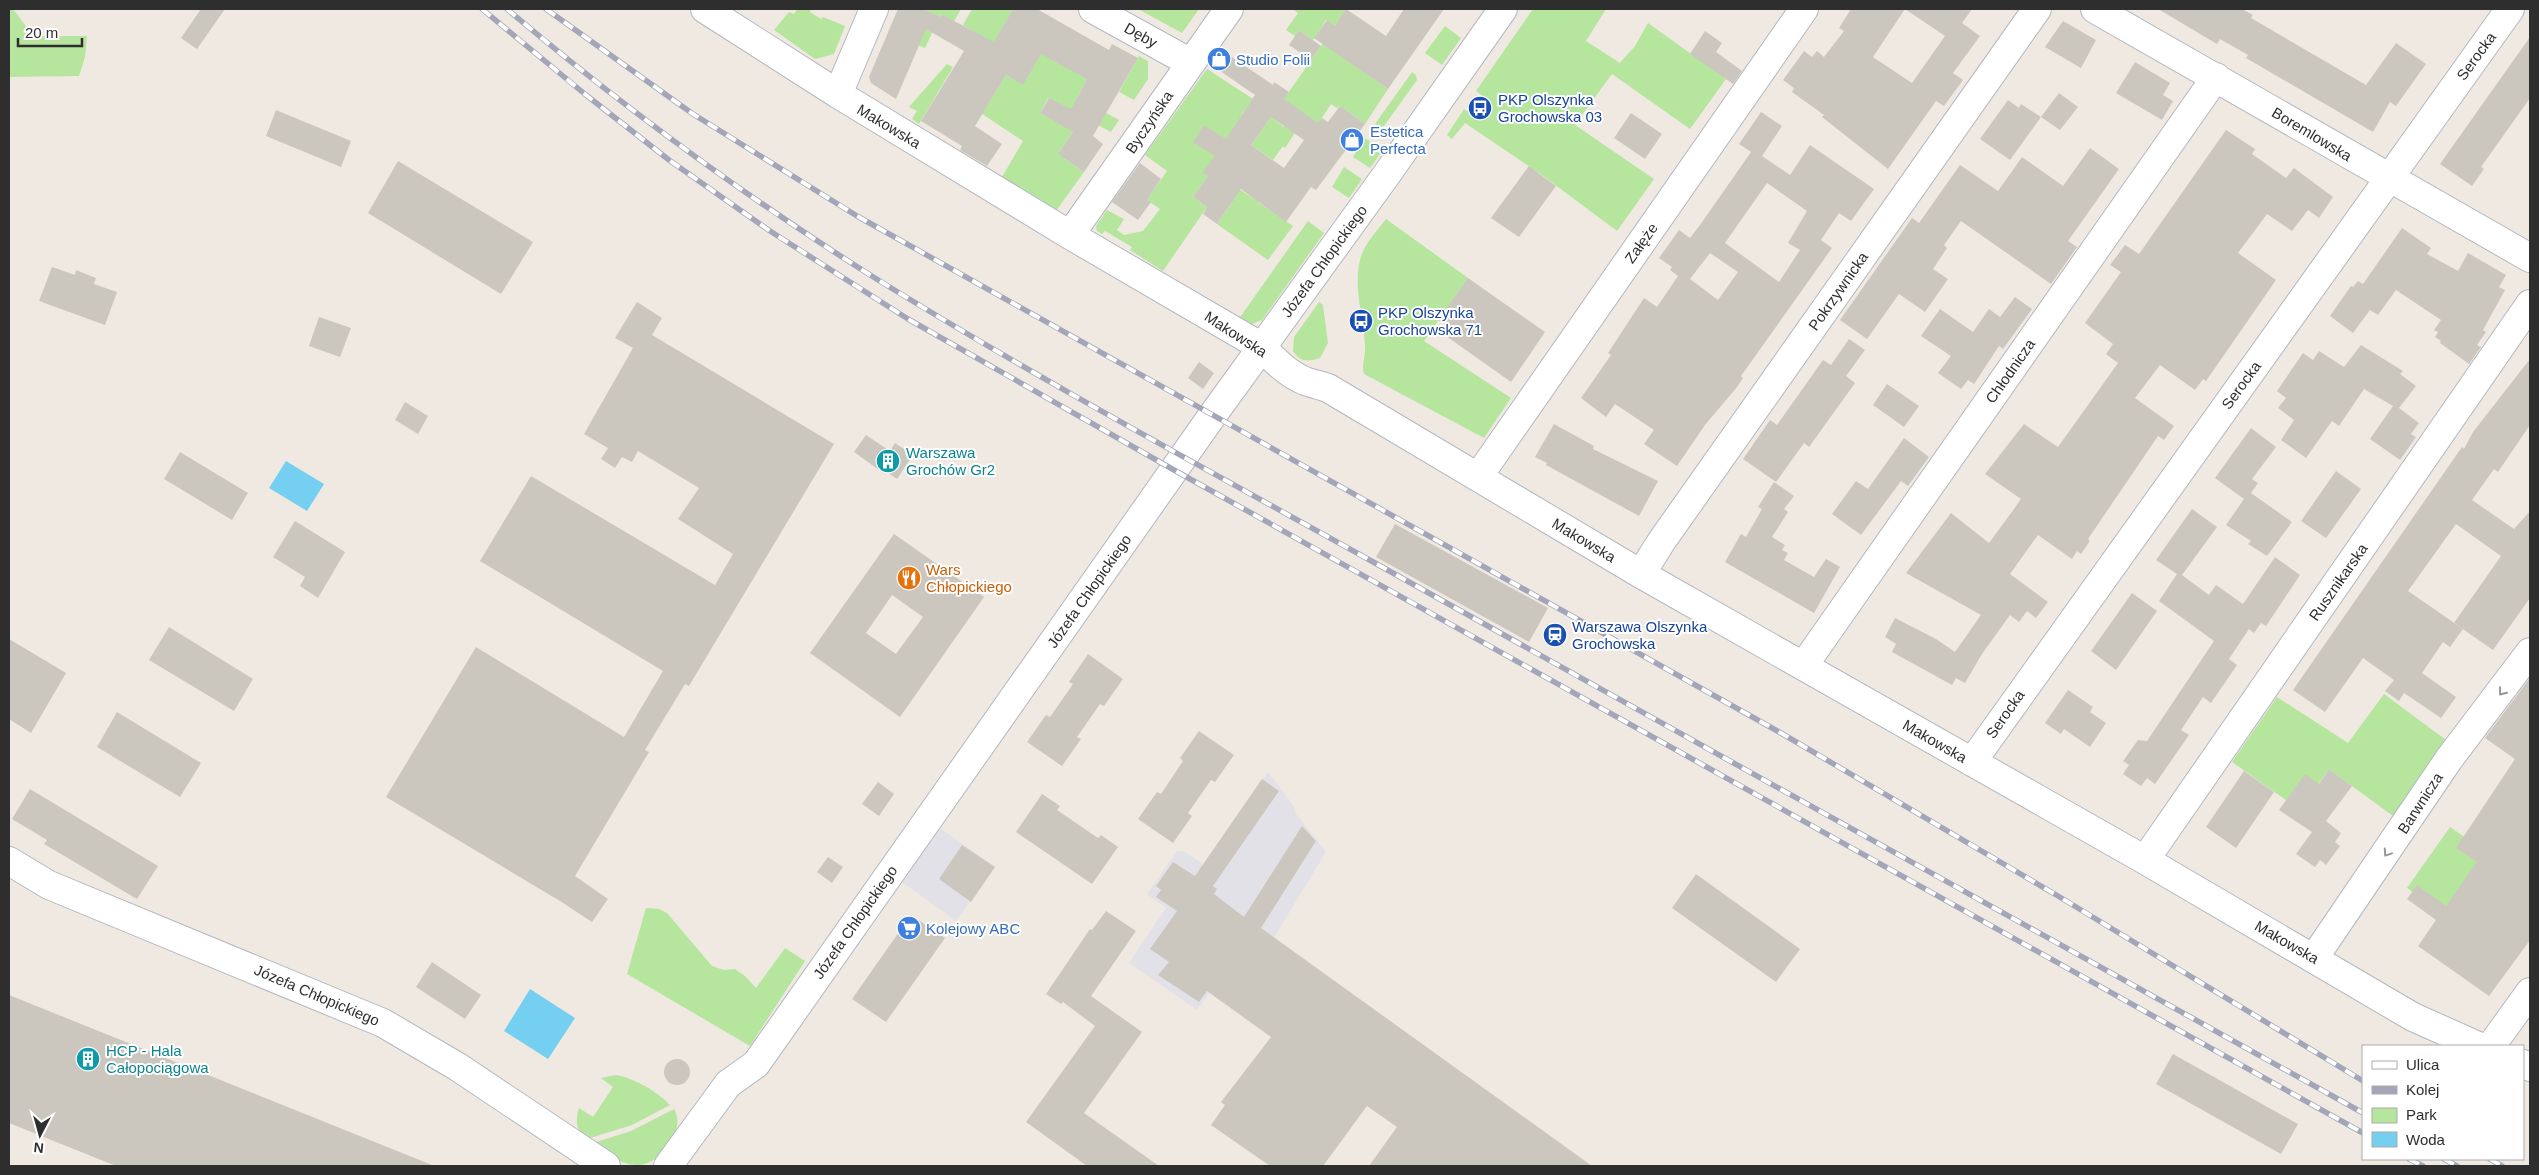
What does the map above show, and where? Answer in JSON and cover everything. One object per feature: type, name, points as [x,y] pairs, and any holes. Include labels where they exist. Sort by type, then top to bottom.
[{"type":"street","name":"Makowska","points":[[705,9],[838,94],[1070,235],[1262,347],[1278,364],[1293,374],[1328,388],[1641,574],[2145,860],[2413,1017],[2476,1045]]},
{"type":"street","points":[[838,94],[874,9]]},
{"type":"street","name":"Dęby","points":[[1093,9],[1189,62]]},
{"type":"street","name":"Byczyńska","points":[[1070,235],[1189,62],[1229,9]]},
{"type":"street","name":"Józefa Chłopickiego","points":[[668,1166],[728,1084],[756,1064],[1007,706],[1503,9]]},
{"type":"street","name":"Załęże","points":[[1478,477],[1804,9]]},
{"type":"street","name":"Pokrzywnicka","points":[[1641,574],[1666,534],[2038,9]]},
{"type":"street","name":"Boremlowska","points":[[2095,9],[2530,258]]},
{"type":"street","name":"Serocka","points":[[1972,762],[2510,9]]},
{"type":"street","name":"Chłodnicza","points":[[1804,665],[2216,77]]},
{"type":"street","name":"Rusznikarska","points":[[2145,860],[2530,304]]},
{"type":"street","name":"Barwnicza","points":[[2314,958],[2449,759],[2530,652]]},
{"type":"street","name":"Józefa Chłopickiego","points":[[9,862],[49,886],[383,1023],[458,1068],[606,1166]]},
{"type":"street","points":[[2492,1045],[2530,992]]},
{"type":"shaded area","points":[[1268,772],[1294,806],[1296,814],[1326,852],[1273,939],[1256,929],[1197,1010],[1129,963],[1166,908],[1147,894],[1177,851],[1185,852],[1203,864]]},
{"type":"shaded area","points":[[940,828],[995,867],[956,921],[902,882]]},
{"type":"green space","points":[[9,9],[13,9],[25,25],[29,36],[87,36],[85,57],[79,76],[9,77]]},
{"type":"green space","points":[[797,9],[811,9],[810,12],[821,19],[823,17],[845,26],[834,54],[815,59],[774,30],[789,12],[794,14]]},
{"type":"green space","points":[[923,9],[961,9],[944,39],[941,38],[951,20],[941,14],[925,48],[888,33],[896,14],[920,26],[927,11]]},
{"type":"green space","points":[[972,9],[1013,9],[1002,29],[1089,76],[1077,97],[1119,120],[1111,132],[1048,98],[1040,113],[1058,123],[1077,126],[1058,154],[1084,172],[1056,211],[1002,177],[1023,141],[982,114],[1006,75],[1013,79],[974,32],[963,25]]},
{"type":"green space","points":[[1138,9],[1199,9],[1182,33]]},
{"type":"green space","points":[[1292,9],[1347,9],[1335,26],[1326,20],[1313,40],[1299,30],[1295,36],[1286,30],[1298,13]]},
{"type":"green space","points":[[1533,9],[1606,9],[1586,41],[1620,63],[1635,46],[1648,23],[1726,79],[1690,129],[1612,74],[1579,119],[1575,125],[1654,179],[1617,231],[1542,175],[1465,123],[1452,139],[1447,135],[1464,109],[1477,118],[1489,101],[1476,91]]},
{"type":"green space","points":[[1445,26],[1461,38],[1442,65],[1425,53]]},
{"type":"green space","points":[[1323,43],[1388,89],[1365,124],[1340,106],[1337,108],[1331,104],[1316,127],[1284,99]]},
{"type":"green space","points":[[1139,56],[1148,61],[1148,79],[1134,100],[1119,92]]},
{"type":"green space","points":[[947,64],[953,67],[919,124],[912,119],[917,111],[909,107]]},
{"type":"green space","points":[[1207,69],[1253,99],[1242,114],[1249,119],[1203,173],[1208,176],[1193,197],[1207,207],[1163,271],[1130,250],[1132,247],[1105,231],[1102,234],[1097,231],[1096,226],[1107,210],[1124,219],[1117,230],[1124,235],[1143,231],[1160,209],[1147,200],[1167,171],[1145,155]]},
{"type":"green space","points":[[1412,72],[1416,75],[1417,80],[1384,126],[1380,127],[1375,124]]},
{"type":"green space","points":[[1271,117],[1284,127],[1289,121],[1298,128],[1285,148],[1283,146],[1273,160],[1251,145]]},
{"type":"green space","points":[[1365,138],[1383,150],[1370,168],[1353,157]]},
{"type":"green space","points":[[1344,167],[1362,179],[1349,198],[1332,187]]},
{"type":"green space","points":[[1272,182],[1258,202],[1293,226],[1268,260],[1217,224],[1231,204],[1216,193],[1236,187],[1257,201],[1242,190],[1244,186]]},
{"type":"green space","points":[[1386,219],[1468,278],[1424,341],[1511,398],[1484,438],[1364,374],[1365,347],[1358,271],[1365,247]]},
{"type":"green space","points":[[1308,221],[1324,233],[1262,320],[1249,325],[1238,320]]},
{"type":"green space","points":[[1319,302],[1323,305],[1328,343],[1320,358],[1312,360],[1301,359],[1293,351],[1294,337]]},
{"type":"green space","points":[[2384,694],[2450,743],[2397,819],[2329,769],[2300,810],[2232,762],[2277,697],[2348,743]]},
{"type":"green space","points":[[2450,827],[2489,854],[2453,922],[2407,888]]},
{"type":"green space","points":[[646,908],[659,909],[667,913],[712,966],[724,970],[735,969],[745,976],[756,988],[785,948],[805,961],[750,1046],[627,974]]},
{"type":"green space","points":[[616,1075],[645,1086],[670,1105],[632,1125],[587,1139],[583,1136],[577,1125],[579,1108],[593,1117],[613,1087],[601,1078]]},
{"type":"green space","points":[[674,1109],[677,1117],[677,1127],[674,1136],[663,1153],[646,1163],[637,1165],[625,1163],[593,1143],[631,1131]]},
{"type":"water","points":[[286,461],[324,484],[307,511],[269,488]]},
{"type":"water","points":[[530,989],[575,1018],[548,1059],[504,1031]]},
{"type":"building","points":[[201,9],[225,9],[197,49],[181,38]]},
{"type":"building","points":[[898,9],[923,9],[940,17],[941,14],[994,42],[1013,9],[1037,9],[1109,50],[1112,44],[1138,58],[1093,136],[1103,144],[1084,172],[1058,154],[1073,132],[1040,113],[1049,98],[1071,109],[1087,79],[1041,54],[1023,85],[1006,75],[975,126],[1002,144],[987,166],[960,150],[962,146],[921,121],[964,51],[926,29],[896,99],[871,83],[869,77]]},
{"type":"building","points":[[1346,9],[1386,36],[1404,9],[1444,9],[1388,89],[1314,38],[1327,20],[1335,26]]},
{"type":"building","points":[[1851,9],[1905,9],[1972,9],[1962,23],[1980,36],[1953,73],[1963,80],[1944,106],[1936,101],[1888,169],[1822,117],[1824,115],[1792,92],[1794,88],[1783,80],[1804,51],[1812,57],[1817,51],[1824,57],[1844,31],[1839,28]],"holes":[[[1905,9],[1945,36],[1912,83],[1873,57]]]},
{"type":"building","points":[[2158,9],[2242,9],[2253,15],[2251,18],[2366,85],[2396,43],[2426,64],[2396,106],[2390,102],[2373,132],[2246,58],[2248,55],[2220,39],[2217,44]]},
{"type":"building","points":[[2063,21],[2096,40],[2081,68],[2045,47]]},
{"type":"building","points":[[1299,30],[1321,46],[1311,60],[1289,45]]},
{"type":"building","points":[[1705,31],[1722,43],[1716,52],[1742,71],[1733,84],[1690,54]]},
{"type":"building","points":[[2530,37],[2530,98],[2481,167],[2484,169],[2472,186],[2440,164]]},
{"type":"building","points":[[1220,49],[1273,85],[1274,82],[1289,92],[1284,99],[1318,123],[1322,118],[1328,122],[1340,106],[1365,124],[1316,190],[1311,187],[1286,222],[1241,189],[1217,224],[1203,214],[1207,207],[1193,197],[1208,176],[1202,173],[1215,156],[1193,142],[1204,125],[1226,139],[1255,95],[1210,64]],"holes":[[[1271,117],[1304,140],[1284,168],[1251,145]]]},
{"type":"building","points":[[2135,62],[2170,83],[2163,95],[2173,101],[2162,120],[2116,93]]},
{"type":"building","points":[[2059,93],[2078,107],[2060,130],[2041,117]]},
{"type":"building","points":[[2008,100],[2019,108],[2021,104],[2041,117],[2010,160],[1980,139]]},
{"type":"building","points":[[276,110],[351,141],[341,167],[266,136]]},
{"type":"building","points":[[1761,112],[1782,126],[1762,156],[1790,175],[1810,145],[1874,189],[1851,221],[1839,213],[1821,240],[1832,248],[1741,376],[1743,378],[1737,387],[1705,425],[1677,466],[1644,444],[1654,430],[1615,404],[1606,417],[1581,398],[1611,355],[1608,353],[1644,298],[1657,307],[1678,276],[1670,270],[1672,267],[1659,258],[1679,230],[1690,238],[1700,225],[1751,152],[1739,144]],"holes":[[[1767,183],[1807,211],[1788,243],[1800,250],[1779,282],[1725,243]],[[1710,253],[1738,272],[1718,300],[1690,279]]]},
{"type":"building","points":[[1631,113],[1662,134],[1645,159],[1614,138]]},
{"type":"building","points":[[2226,130],[2255,149],[2252,154],[2286,178],[2294,168],[2333,197],[2319,218],[2308,210],[2292,231],[2267,214],[2238,253],[2276,280],[2206,381],[2203,379],[2195,390],[2160,365],[2135,398],[2174,426],[2164,440],[2158,436],[2088,539],[2090,541],[2081,554],[2077,551],[2072,559],[2038,535],[2010,574],[2048,602],[2036,618],[2027,611],[2019,622],[2010,615],[1982,654],[1965,683],[1956,678],[1952,685],[1892,652],[1896,644],[1885,637],[1895,618],[1936,639],[1955,652],[1981,615],[1906,573],[1951,513],[1989,543],[2011,513],[2021,499],[1985,474],[2024,424],[2058,447],[2118,363],[2106,354],[2113,344],[2085,323],[2121,272],[2110,265],[2125,245],[2139,254]]},
{"type":"building","points":[[2090,148],[2119,169],[2068,241],[2077,247],[2051,284],[1961,221],[1944,245],[1947,248],[1933,269],[1948,279],[1925,312],[1899,294],[1867,339],[1840,320],[1912,218],[1919,223],[1960,165],[1998,191],[2022,157],[2063,186]]},
{"type":"building","points":[[398,161],[533,242],[501,294],[368,213]]},
{"type":"building","points":[[1140,163],[1161,179],[1147,200],[1151,202],[1138,220],[1112,202]]},
{"type":"building","points":[[1529,166],[1556,186],[1519,237],[1491,218]]},
{"type":"building","points":[[2402,228],[2431,248],[2427,254],[2458,271],[2468,253],[2506,275],[2499,287],[2505,290],[2483,330],[2486,332],[2477,345],[2481,347],[2469,364],[2440,343],[2441,341],[2435,337],[2438,332],[2434,330],[2441,320],[2396,290],[2378,315],[2370,310],[2353,333],[2330,316],[2351,286],[2353,287],[2358,281],[2363,284]]},
{"type":"building","points":[[52,267],[75,275],[76,270],[96,278],[94,284],[117,292],[105,325],[39,301]]},
{"type":"building","points":[[1468,278],[1545,332],[1511,382],[1446,336],[1451,328],[1438,320]]},
{"type":"building","points":[[2015,297],[2032,309],[2003,349],[1999,346],[1974,384],[1968,380],[1961,389],[1938,373],[1951,356],[1921,336],[1940,309],[1973,332],[1989,309],[2000,317]]},
{"type":"building","points":[[637,302],[662,318],[652,335],[834,444],[689,686],[685,684],[645,750],[649,752],[575,876],[608,899],[592,922],[386,797],[476,647],[624,737],[663,671],[480,561],[531,476],[715,585],[733,554],[678,519],[699,488],[638,451],[632,462],[622,457],[615,468],[601,459],[608,448],[584,434],[633,348],[615,338]]},
{"type":"building","points":[[319,317],[351,328],[340,357],[309,346]]},
{"type":"building","points":[[1849,339],[1865,350],[1846,376],[1855,383],[1809,447],[1804,443],[1776,482],[1743,459],[1770,420],[1777,425],[1823,360],[1831,365]]},
{"type":"building","points":[[2361,345],[2403,371],[2400,374],[2416,386],[2399,408],[2419,423],[2411,434],[2416,437],[2400,460],[2370,439],[2393,406],[2364,389],[2339,426],[2332,421],[2306,458],[2281,440],[2294,420],[2278,408],[2286,398],[2277,391],[2303,353],[2313,360],[2319,351],[2344,367]]},
{"type":"building","points":[[2530,359],[2530,425],[2498,472],[2494,469],[2472,500],[2514,529],[2530,511],[2530,598],[2493,650],[2463,629],[2450,647],[2443,642],[2422,673],[2456,697],[2441,718],[2404,693],[2399,701],[2385,691],[2394,680],[2363,658],[2325,712],[2293,690],[2462,447],[2464,449],[2473,432]],"holes":[[[2456,524],[2501,556],[2454,623],[2408,591]]]},
{"type":"building","points":[[1199,362],[1214,373],[1203,389],[1188,378]]},
{"type":"building","points":[[1887,384],[1919,406],[1904,427],[1873,405]]},
{"type":"building","points":[[405,402],[428,416],[418,434],[395,420]]},
{"type":"building","points":[[1554,424],[1594,446],[1593,449],[1658,481],[1639,516],[1546,465],[1547,463],[1535,457]]},
{"type":"building","points":[[2251,428],[2276,447],[2252,479],[2258,483],[2251,493],[2292,522],[2267,556],[2248,544],[2251,541],[2226,525],[2244,499],[2215,478]]},
{"type":"building","name":"Warszawa Grochów Gr2","points":[[866,435],[890,451],[895,443],[913,455],[897,479],[880,467],[879,470],[854,452]]},
{"type":"building","points":[[1904,438],[1929,457],[1908,486],[1901,481],[1861,535],[1832,514],[1856,481],[1868,489]]},
{"type":"building","points":[[180,452],[248,493],[232,520],[164,479]]},
{"type":"building","points":[[2336,471],[2361,489],[2326,538],[2301,521]]},
{"type":"building","points":[[1774,482],[1794,496],[1784,509],[1788,512],[1772,537],[1785,545],[1782,550],[1788,553],[1784,560],[1814,577],[1826,559],[1840,567],[1814,613],[1725,562],[1741,534],[1746,537],[1762,509],[1758,507]]},
{"type":"building","points":[[2192,509],[2217,527],[2182,575],[2209,595],[2216,585],[2243,604],[2275,557],[2300,575],[2266,626],[2261,623],[2254,633],[2249,629],[2229,659],[2237,665],[2211,703],[2203,697],[2181,730],[2189,735],[2155,784],[2147,778],[2141,786],[2123,774],[2129,765],[2123,761],[2138,740],[2147,741],[2214,641],[2159,601],[2177,574],[2156,560]]},
{"type":"building","points":[[295,521],[345,552],[318,598],[300,586],[305,577],[273,557]]},
{"type":"building","points":[[1395,524],[1548,608],[1529,642],[1376,557]]},
{"type":"building","points":[[894,534],[984,597],[900,717],[810,653]],"holes":[[[892,595],[923,617],[896,654],[866,633]]]},
{"type":"building","points":[[2132,593],[2157,611],[2116,670],[2091,651]]},
{"type":"building","points":[[169,627],[253,679],[234,711],[149,660]]},
{"type":"building","points":[[9,639],[66,673],[31,733],[9,719]]},
{"type":"building","points":[[1088,654],[1123,679],[1104,706],[1100,704],[1077,737],[1081,739],[1062,766],[1027,742],[1046,715],[1050,717],[1073,684],[1069,682]]},
{"type":"building","points":[[2530,678],[2530,940],[2489,996],[2418,946],[2436,920],[2407,899],[2417,885],[2446,906],[2477,862],[2456,848],[2515,759],[2485,738]]},
{"type":"building","points":[[2068,690],[2093,707],[2090,712],[2106,723],[2090,747],[2064,729],[2061,734],[2045,723]]},
{"type":"building","points":[[117,712],[201,763],[180,797],[97,747]]},
{"type":"building","points":[[1199,731],[1234,755],[1215,782],[1211,780],[1188,813],[1192,816],[1173,843],[1138,819],[1157,792],[1161,794],[1183,761],[1180,758]]},
{"type":"building","points":[[2329,769],[2352,786],[2326,821],[2341,833],[2335,842],[2340,846],[2326,865],[2320,860],[2315,867],[2296,854],[2312,832],[2279,810],[2305,774],[2319,784]]},
{"type":"building","points":[[2244,771],[2274,792],[2236,848],[2206,827]]},
{"type":"building","points":[[1262,779],[1279,791],[1213,886],[1217,889],[1214,894],[1244,917],[1302,826],[1316,841],[1261,928],[1592,1166],[1369,1166],[1397,1127],[1367,1106],[1323,1166],[1270,1166],[1211,1125],[1225,1105],[1221,1102],[1271,1037],[1207,991],[1199,1002],[1158,975],[1169,962],[1150,949],[1177,911],[1156,897],[1161,890],[1156,886],[1173,862],[1195,876]]},
{"type":"building","points":[[878,782],[894,794],[879,816],[862,804]]},
{"type":"building","points":[[30,789],[158,866],[137,899],[44,844],[47,840],[12,819]]},
{"type":"building","points":[[1042,794],[1060,806],[1057,810],[1098,838],[1101,835],[1118,847],[1092,884],[1016,832]]},
{"type":"building","points":[[962,845],[995,867],[971,902],[939,879]]},
{"type":"building","points":[[828,857],[843,867],[832,883],[817,872]]},
{"type":"building","points":[[1696,874],[1800,949],[1776,982],[1672,908]]},
{"type":"building","points":[[1106,911],[1136,931],[1091,996],[1142,1032],[1084,1113],[1159,1166],[1087,1166],[1026,1122],[1095,1026],[1063,1002],[1061,1004],[1046,994],[1090,929],[1092,930]]},
{"type":"building","points":[[911,915],[945,938],[886,1022],[852,999]]},
{"type":"building","points":[[432,962],[481,995],[465,1019],[416,987]]},
{"type":"building","name":"HCP - Hala Całopociągowa","points":[[9,995],[432,1166],[116,1166],[9,1123]]},
{"type":"building","points":[[2173,1054],[2298,1124],[2281,1154],[2156,1084]]},
{"type":"building","points":[[677,1059],[686,1063],[690,1072],[686,1081],[677,1085],[668,1081],[664,1072],[668,1063]]},
{"type":"railway","points":[[482,9],[586,95],[669,160],[770,231],[908,319],[1174,470],[2362,1132]]},
{"type":"railway","points":[[507,9],[640,116],[779,216],[875,278],[998,352],[1124,424],[2362,1112]]},
{"type":"railway","points":[[546,9],[693,114],[857,216],[1781,733],[2058,896],[2362,1080]]},
{"type":"railway","points":[[2411,1160],[2423,1166]]},
{"type":"railway","points":[[2446,1160],[2457,1166]]},
{"type":"railway","points":[[2492,1160],[2502,1166]]},
{"type":"place","name":"Studio Folii","points":[[1219,59]]},
{"type":"place","name":"PKP Olszynka Grochowska 03","points":[[1480,108]]},
{"type":"place","name":"Estetica Perfecta","points":[[1352,140]]},
{"type":"place","name":"PKP Olszynka Grochowska 71","points":[[1361,321]]},
{"type":"place","name":"Warszawa Grochów Gr2","points":[[888,461]]},
{"type":"place","name":"Wars Chłopickiego","points":[[909,578]]},
{"type":"place","name":"Warszawa Olszynka Grochowska","points":[[1555,635]]},
{"type":"place","name":"Kolejowy ABC","points":[[909,928]]},
{"type":"place","name":"HCP - Hala Całopociągowa","points":[[88,1059]]}]
